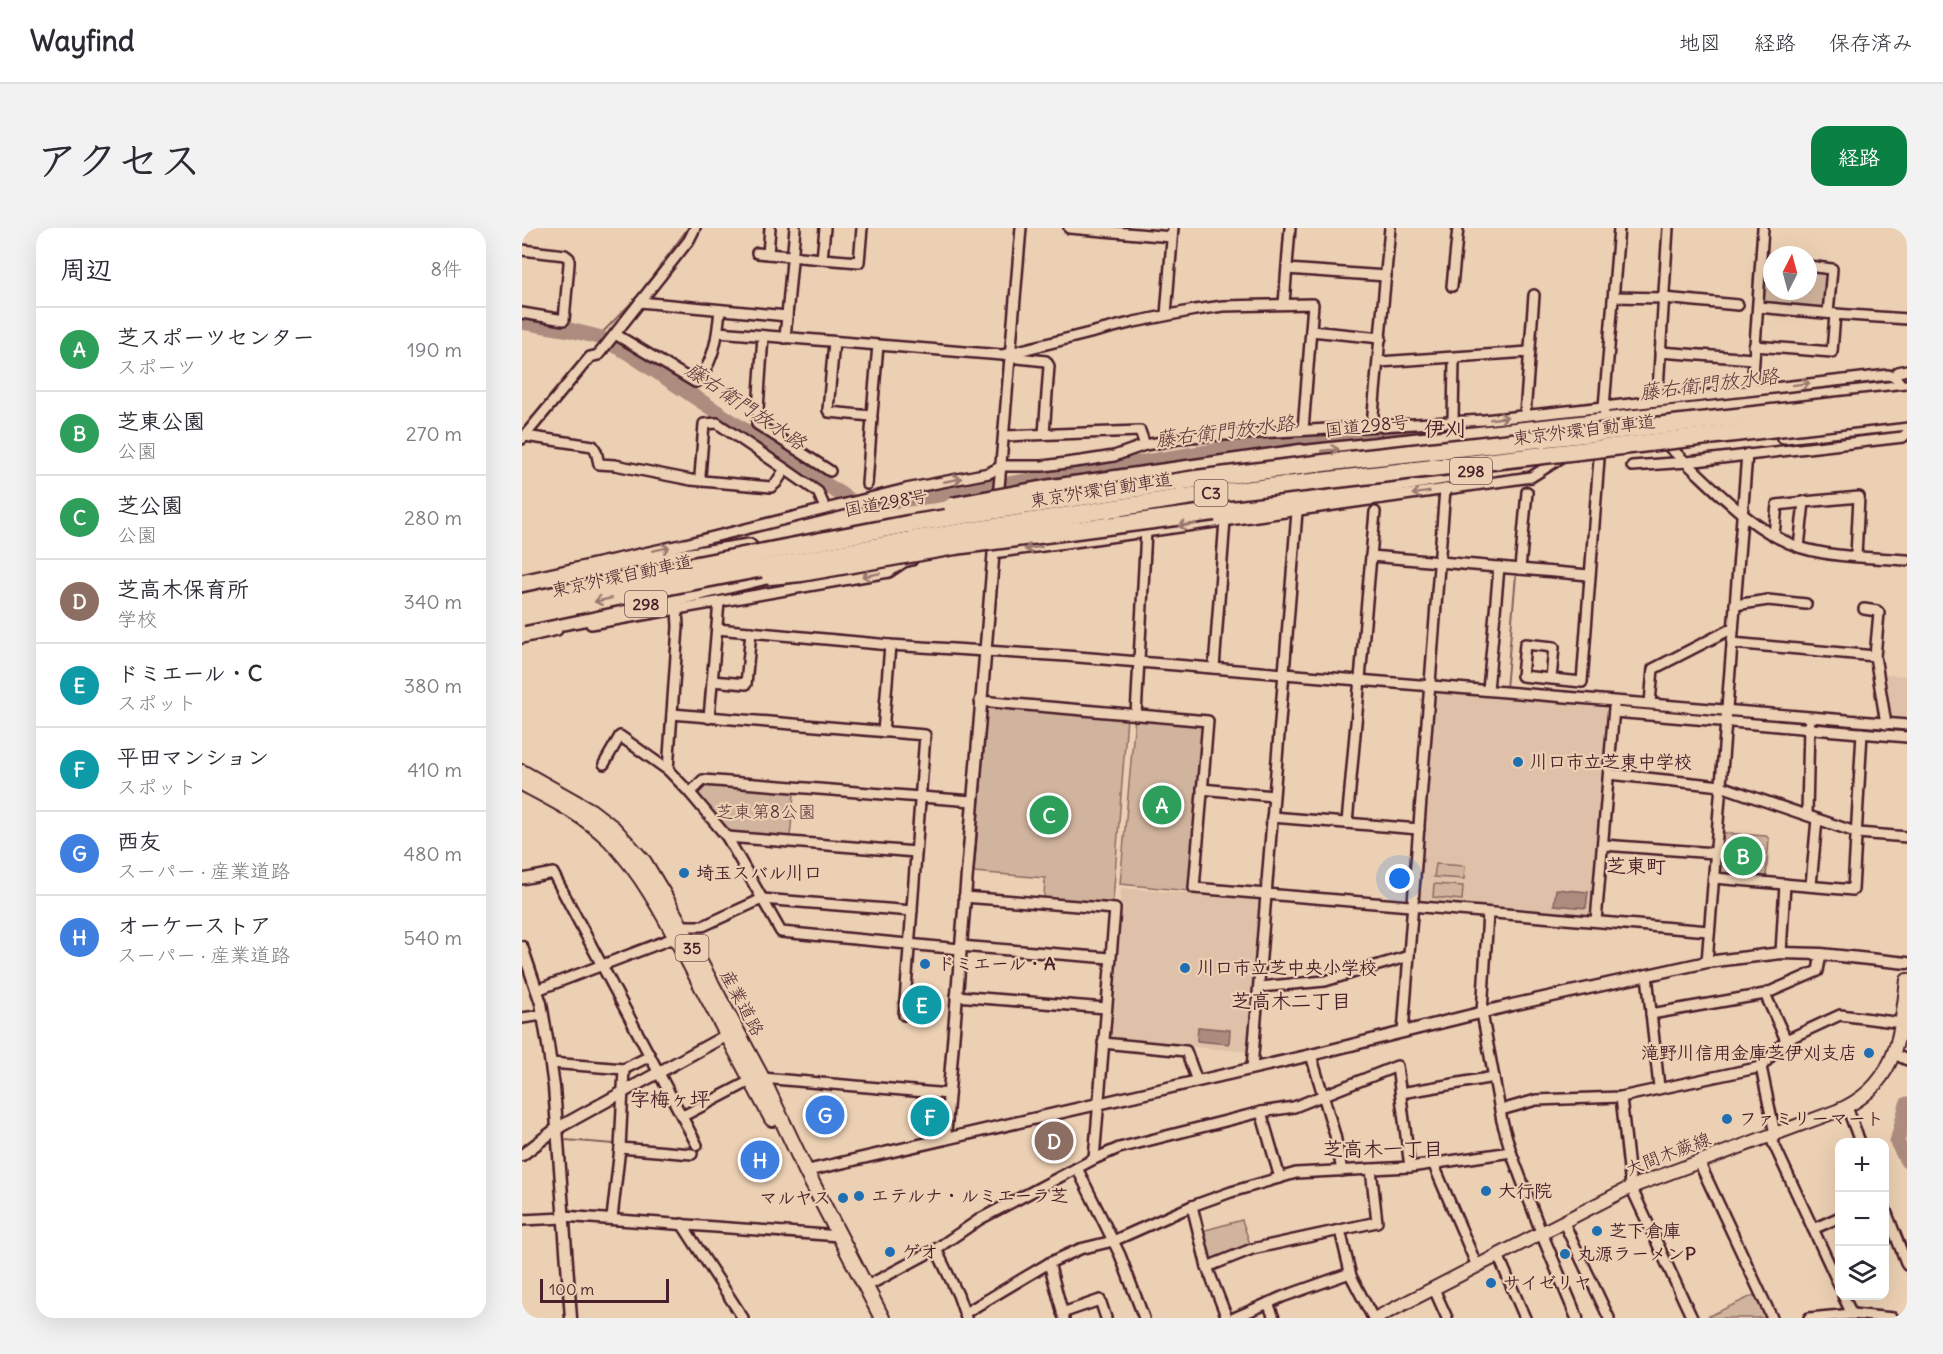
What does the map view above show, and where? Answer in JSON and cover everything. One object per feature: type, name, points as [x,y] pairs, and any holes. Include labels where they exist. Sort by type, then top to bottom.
[{"type":"highway","name":"国道298号","points":[[522,590],[619,567],[765,545],[899,519],[998,505],[1301,453],[1603,414],[1903,388]]},
{"type":"highway","name":"東京外環自動車道","points":[[522,617],[678,576],[908,524],[1196,479],[1903,388]]},
{"type":"highway","name":"東京外環自動車道","points":[[522,602],[1199,495],[1907,413]]},
{"type":"highway","name":"298","points":[[522,630],[625,609],[770,574],[939,541],[1198,505],[1445,482],[1558,460],[1907,422]]},
{"type":"highway","points":[[678,576],[807,532],[1045,489],[1301,453]]},
{"type":"highway","points":[[678,576],[801,573],[955,546],[1220,516],[1316,498],[1445,482]]},
{"type":"main road","name":"産業道路","points":[[522,772],[591,811],[613,828],[644,862],[678,932],[757,1079],[787,1147],[806,1171],[882,1318]]},
{"type":"main road","name":"産業道路","points":[[522,783],[579,815],[609,839],[636,870],[678,932]]},
{"type":"main road","name":"大間木蕨線","points":[[1375,1318],[1631,1186],[1773,1135],[1847,1107],[1861,1099],[1886,1071],[1894,1054],[1902,1023],[1907,980]]},
{"type":"street","points":[[523,438],[590,357],[598,355],[689,240],[695,228]]},
{"type":"street","points":[[768,254],[770,228]]},
{"type":"street","points":[[785,338],[795,228]]},
{"type":"street","points":[[822,259],[825,228]]},
{"type":"street","points":[[757,253],[859,262],[862,228]]},
{"type":"street","points":[[945,1139],[1021,228]]},
{"type":"street","points":[[1069,228],[1172,232],[1166,315]]},
{"type":"street","points":[[1284,304],[1290,228]]},
{"type":"street","points":[[1372,425],[1390,228]]},
{"type":"street","points":[[1452,285],[1458,228]]},
{"type":"street","points":[[1580,698],[1619,228]]},
{"type":"street","points":[[1659,400],[1668,228]]},
{"type":"street","points":[[1752,390],[1763,228]]},
{"type":"street","points":[[522,250],[565,255],[569,258],[569,264],[564,320],[522,313]]},
{"type":"street","points":[[1754,346],[1832,352],[1832,269],[1817,267]]},
{"type":"street","points":[[1287,268],[1386,276]]},
{"type":"street","points":[[1524,414],[1534,295]]},
{"type":"street","points":[[1614,297],[1664,298],[1738,305]]},
{"type":"street","points":[[640,302],[786,316]]},
{"type":"street","points":[[718,332],[1002,355],[1166,315],[1223,306],[1313,304],[1303,430]]},
{"type":"street","points":[[1758,307],[1907,319]]},
{"type":"street","points":[[615,334],[695,382],[700,380],[710,363],[716,344],[720,310]]},
{"type":"street","points":[[1311,331],[1381,338]]},
{"type":"street","points":[[763,336],[757,424],[830,471]]},
{"type":"street","points":[[834,342],[828,410],[871,416]]},
{"type":"street","points":[[867,484],[878,345]]},
{"type":"street","points":[[1379,362],[1529,352]]},
{"type":"street","points":[[1660,352],[1753,359]]},
{"type":"street","points":[[1012,354],[1018,358],[1046,361],[1049,366],[1044,434]]},
{"type":"street","points":[[1453,422],[1454,358]]},
{"type":"street","points":[[1903,388],[1899,372],[1907,370]]},
{"type":"street","points":[[522,580],[685,544],[906,489],[989,473],[1002,466],[1043,466],[1082,461],[1114,456],[1145,446],[1190,437],[1453,422],[1524,414],[1603,414],[1659,400],[1888,375],[1903,388]]},
{"type":"street","points":[[700,476],[704,424],[717,423],[818,492],[825,508]]},
{"type":"street","points":[[1005,436],[1140,431],[1145,446]]},
{"type":"street","points":[[1632,466],[1687,462],[1902,437],[1907,433]]},
{"type":"street","points":[[523,438],[592,446],[596,451],[599,464],[691,480],[771,487],[785,469]]},
{"type":"street","points":[[1670,448],[1742,513],[1774,535],[1799,547],[1833,554],[1907,560]]},
{"type":"street","points":[[1707,962],[1747,454]]},
{"type":"street","points":[[993,553],[1146,531],[1220,516],[1297,512],[1445,482],[1403,1032]]},
{"type":"street","points":[[1520,569],[1527,492]]},
{"type":"street","points":[[1774,535],[1777,505],[1859,497],[1856,556]]},
{"type":"street","points":[[1799,547],[1804,502]]},
{"type":"street","points":[[1252,1068],[1297,512]]},
{"type":"street","points":[[1347,823],[1375,512]]},
{"type":"street","points":[[1214,668],[1220,516]]},
{"type":"street","points":[[1035,528],[1074,542]]},
{"type":"street","points":[[1136,715],[1146,531]]},
{"type":"street","points":[[522,638],[889,572],[904,562],[927,557],[939,541]]},
{"type":"street","points":[[1371,556],[1589,574]]},
{"type":"street","points":[[1488,690],[1499,567]]},
{"type":"street","points":[[1735,605],[1768,600],[1806,604]]},
{"type":"street","points":[[709,718],[719,602]]},
{"type":"street","points":[[668,770],[678,627],[677,609]]},
{"type":"street","points":[[1864,609],[1880,613],[1875,656],[1886,724]]},
{"type":"street","points":[[1650,703],[1653,669],[1733,628]]},
{"type":"street","points":[[717,629],[890,645],[1139,662],[1907,725]]},
{"type":"street","points":[[712,681],[746,684],[750,632]]},
{"type":"street","points":[[1732,643],[1875,656]]},
{"type":"street","points":[[1551,679],[1554,647],[1525,644],[1522,676],[1551,679],[1582,682]]},
{"type":"street","points":[[883,732],[890,645]]},
{"type":"street","points":[[1596,921],[1615,700]]},
{"type":"street","points":[[980,701],[1208,721],[1194,888],[1709,931]]},
{"type":"street","points":[[1614,712],[1907,737]]},
{"type":"street","points":[[672,714],[925,735],[904,1015]]},
{"type":"street","points":[[1807,814],[1810,716]]},
{"type":"street","points":[[1713,878],[1853,890],[1863,733]]},
{"type":"street","points":[[604,764],[620,736],[668,770],[727,837],[781,932],[909,945],[1110,957]]},
{"type":"street","points":[[1609,774],[1721,786],[1858,832],[1907,837]]},
{"type":"street","points":[[690,793],[703,780],[972,801]]},
{"type":"street","points":[[1202,789],[1273,796]]},
{"type":"street","points":[[1272,817],[1419,829]]},
{"type":"street","points":[[1811,885],[1817,819]]},
{"type":"street","points":[[727,837],[916,852]]},
{"type":"street","points":[[1603,845],[1715,854]]},
{"type":"street","points":[[522,879],[553,873],[682,1116],[695,1149],[620,1148]]},
{"type":"street","points":[[1781,953],[1785,884]]},
{"type":"street","points":[[964,897],[1115,909],[1094,1159]]},
{"type":"street","points":[[537,990],[603,966],[678,932],[703,926],[762,899],[912,911]]},
{"type":"street","points":[[1488,913],[1482,1013],[1501,1110],[1511,1152],[1577,1318]]},
{"type":"street","points":[[522,946],[543,1014],[551,1063],[571,1318]]},
{"type":"street","points":[[806,1171],[1707,962],[1781,953],[1821,954],[1907,963]]},
{"type":"street","points":[[1651,1014],[1765,994],[1818,971],[1821,954]]},
{"type":"street","points":[[1259,987],[1325,981],[1409,956]]},
{"type":"street","points":[[1647,975],[1659,1087]]},
{"type":"street","points":[[1765,994],[1786,1040]]},
{"type":"street","points":[[956,996],[1106,1008]]},
{"type":"street","points":[[522,1018],[543,1014]]},
{"type":"street","points":[[1501,1110],[1536,1100],[1621,1096],[1761,1067],[1786,1040],[1840,1015],[1902,1023]]},
{"type":"street","points":[[523,1152],[556,1129],[622,1091],[732,1032]]},
{"type":"street","points":[[1103,1043],[1186,1051],[1197,1081]]},
{"type":"street","points":[[1311,1054],[1335,1135],[1342,1170]]},
{"type":"street","points":[[1894,1054],[1907,1060]]},
{"type":"street","points":[[551,1063],[624,1069],[650,1056]]},
{"type":"street","points":[[867,1286],[936,1249],[980,1219],[1119,1148],[1261,1112],[1294,1107],[1398,1066],[1410,1167]]},
{"type":"street","points":[[1761,1067],[1773,1135],[1835,1278]]},
{"type":"street","points":[[612,1218],[620,1148],[624,1069]]},
{"type":"street","points":[[1401,1093],[1494,1077]]},
{"type":"street","points":[[682,1116],[757,1079],[949,1094]]},
{"type":"street","points":[[1621,1096],[1631,1186],[1692,1318]]},
{"type":"street","points":[[1847,1107],[1858,1138]]},
{"type":"street","points":[[1261,1112],[1280,1178]]},
{"type":"street","points":[[936,1249],[958,1295],[965,1316],[1049,1263],[1080,1249],[1113,1241],[1192,1206],[1296,1173],[1410,1167],[1511,1152]]},
{"type":"street","points":[[1699,1162],[1772,1318]]},
{"type":"street","points":[[1433,1163],[1477,1266]]},
{"type":"street","points":[[1077,1168],[1113,1241],[1144,1318]]},
{"type":"street","points":[[1208,1267],[1252,1249],[1377,1222],[1371,1169]]},
{"type":"street","points":[[1192,1206],[1208,1267],[1227,1318]]},
{"type":"street","points":[[522,1220],[563,1217],[612,1218],[840,1236]]},
{"type":"street","points":[[1813,1229],[1835,1219]]},
{"type":"street","points":[[1889,1219],[1907,1265]]},
{"type":"street","points":[[1563,1221],[1609,1318]]},
{"type":"street","points":[[682,1224],[743,1318]]},
{"type":"street","points":[[1340,1230],[1350,1273],[1375,1318]]},
{"type":"street","points":[[1498,1255],[1525,1318]]},
{"type":"street","points":[[1049,1263],[1063,1315],[1100,1300],[1106,1318]]},
{"type":"street","points":[[1234,1318],[1350,1273]]},
{"type":"street","points":[[1434,1288],[1447,1318]]},
{"type":"street","points":[[1845,1300],[1852,1314]]},
{"type":"street","points":[[1268,1304],[1274,1318]]},
{"type":"street","points":[[1809,1318],[1852,1314],[1893,1318]]},
{"type":"shaded area","points":[[1883,674],[1907,676],[1907,723],[1889,722]]},
{"type":"shaded area","name":"川口市立芝東中学校","points":[[1435,693],[1611,707],[1593,918],[1419,904],[1417,901]]},
{"type":"shaded area","name":"川口市立芝中央小学校","points":[[1121,888],[1262,899],[1250,1052],[1111,1039],[1109,1036]]},
{"type":"shaded area","points":[[1556,889],[1588,892],[1586,908],[1554,905]]},
{"type":"shaded area","points":[[1198,1027],[1230,1030],[1229,1044],[1197,1041]]},
{"type":"green space","points":[[1817,271],[1829,273],[1826,308],[1824,309],[1761,303],[1763,284],[1763,300],[1817,300]]},
{"type":"green space","points":[[992,705],[1127,717],[1113,900],[1110,903],[1044,898],[1045,878],[974,872],[987,710]]},
{"type":"green space","points":[[1135,717],[1203,726],[1190,891],[1120,884]]},
{"type":"green space","name":"芝東第8公園","points":[[706,784],[792,792],[794,794],[790,837],[729,832],[698,795],[698,790]]},
{"type":"green space","points":[[1724,833],[1766,836],[1769,839],[1764,879],[1720,875],[1718,872],[1721,835]]},
{"type":"green space","points":[[1436,864],[1465,866],[1464,879],[1434,877]]},
{"type":"green space","points":[[1434,884],[1463,886],[1462,900],[1433,897]]},
{"type":"green space","points":[[1242,1220],[1250,1244],[1212,1261],[1208,1260],[1202,1231]]},
{"type":"green space","points":[[1754,1295],[1768,1318],[1705,1318]]},
{"type":"waterway","points":[[598,337],[638,296],[688,228]]},
{"type":"waterway","name":"藤右衛門放水路","points":[[522,322],[598,337],[627,352],[857,505],[932,496],[1239,447],[1423,434]]},
{"type":"waterway","points":[[1506,689],[1516,575]]},
{"type":"waterway","points":[[1907,1104],[1897,1142],[1907,1161]]},
{"type":"waterway","points":[[565,1140],[614,1144]]},
{"type":"place","name":"川口市立芝東中学校","points":[[1518,762]]},
{"type":"place","name":"芝スポーツセンター","points":[[1162,805]]},
{"type":"place","name":"芝公園","points":[[1049,815]]},
{"type":"place","name":"芝東公園","points":[[1743,856]]},
{"type":"place","name":"埼玉スバル川口","points":[[684,873]]},
{"type":"place","name":"ドミエール・A","points":[[925,964]]},
{"type":"place","name":"川口市立芝中央小学校","points":[[1185,968]]},
{"type":"place","name":"ドミエール・C","points":[[922,1005]]},
{"type":"place","name":"滝野川信用金庫芝伊刈支店","points":[[1869,1053]]},
{"type":"place","name":"西友","points":[[825,1115]]},
{"type":"place","name":"平田マンション","points":[[930,1117]]},
{"type":"place","name":"ファミリーマート","points":[[1727,1119]]},
{"type":"place","name":"芝高木保育所","points":[[1054,1141]]},
{"type":"place","name":"オーケーストア","points":[[760,1160]]},
{"type":"place","name":"大行院","points":[[1486,1191]]},
{"type":"place","name":"エテルナ・ルミエーラ芝","points":[[859,1196]]},
{"type":"place","name":"マルヤス","points":[[843,1198]]},
{"type":"place","name":"芝下倉庫","points":[[1597,1231]]},
{"type":"place","name":"ゲオ","points":[[890,1252]]},
{"type":"place","name":"丸源ラーメンP","points":[[1565,1254]]},
{"type":"place","name":"サイゼリヤ","points":[[1491,1283]]},
{"type":"district","name":"伊刈","points":[[1445,429]]},
{"type":"district","name":"芝東町","points":[[1636,866]]},
{"type":"district","name":"芝高木二丁目","points":[[1291,1001]]},
{"type":"district","name":"字梅ヶ坪","points":[[670,1099]]},
{"type":"district","name":"芝高木一丁目","points":[[1383,1149]]}]
